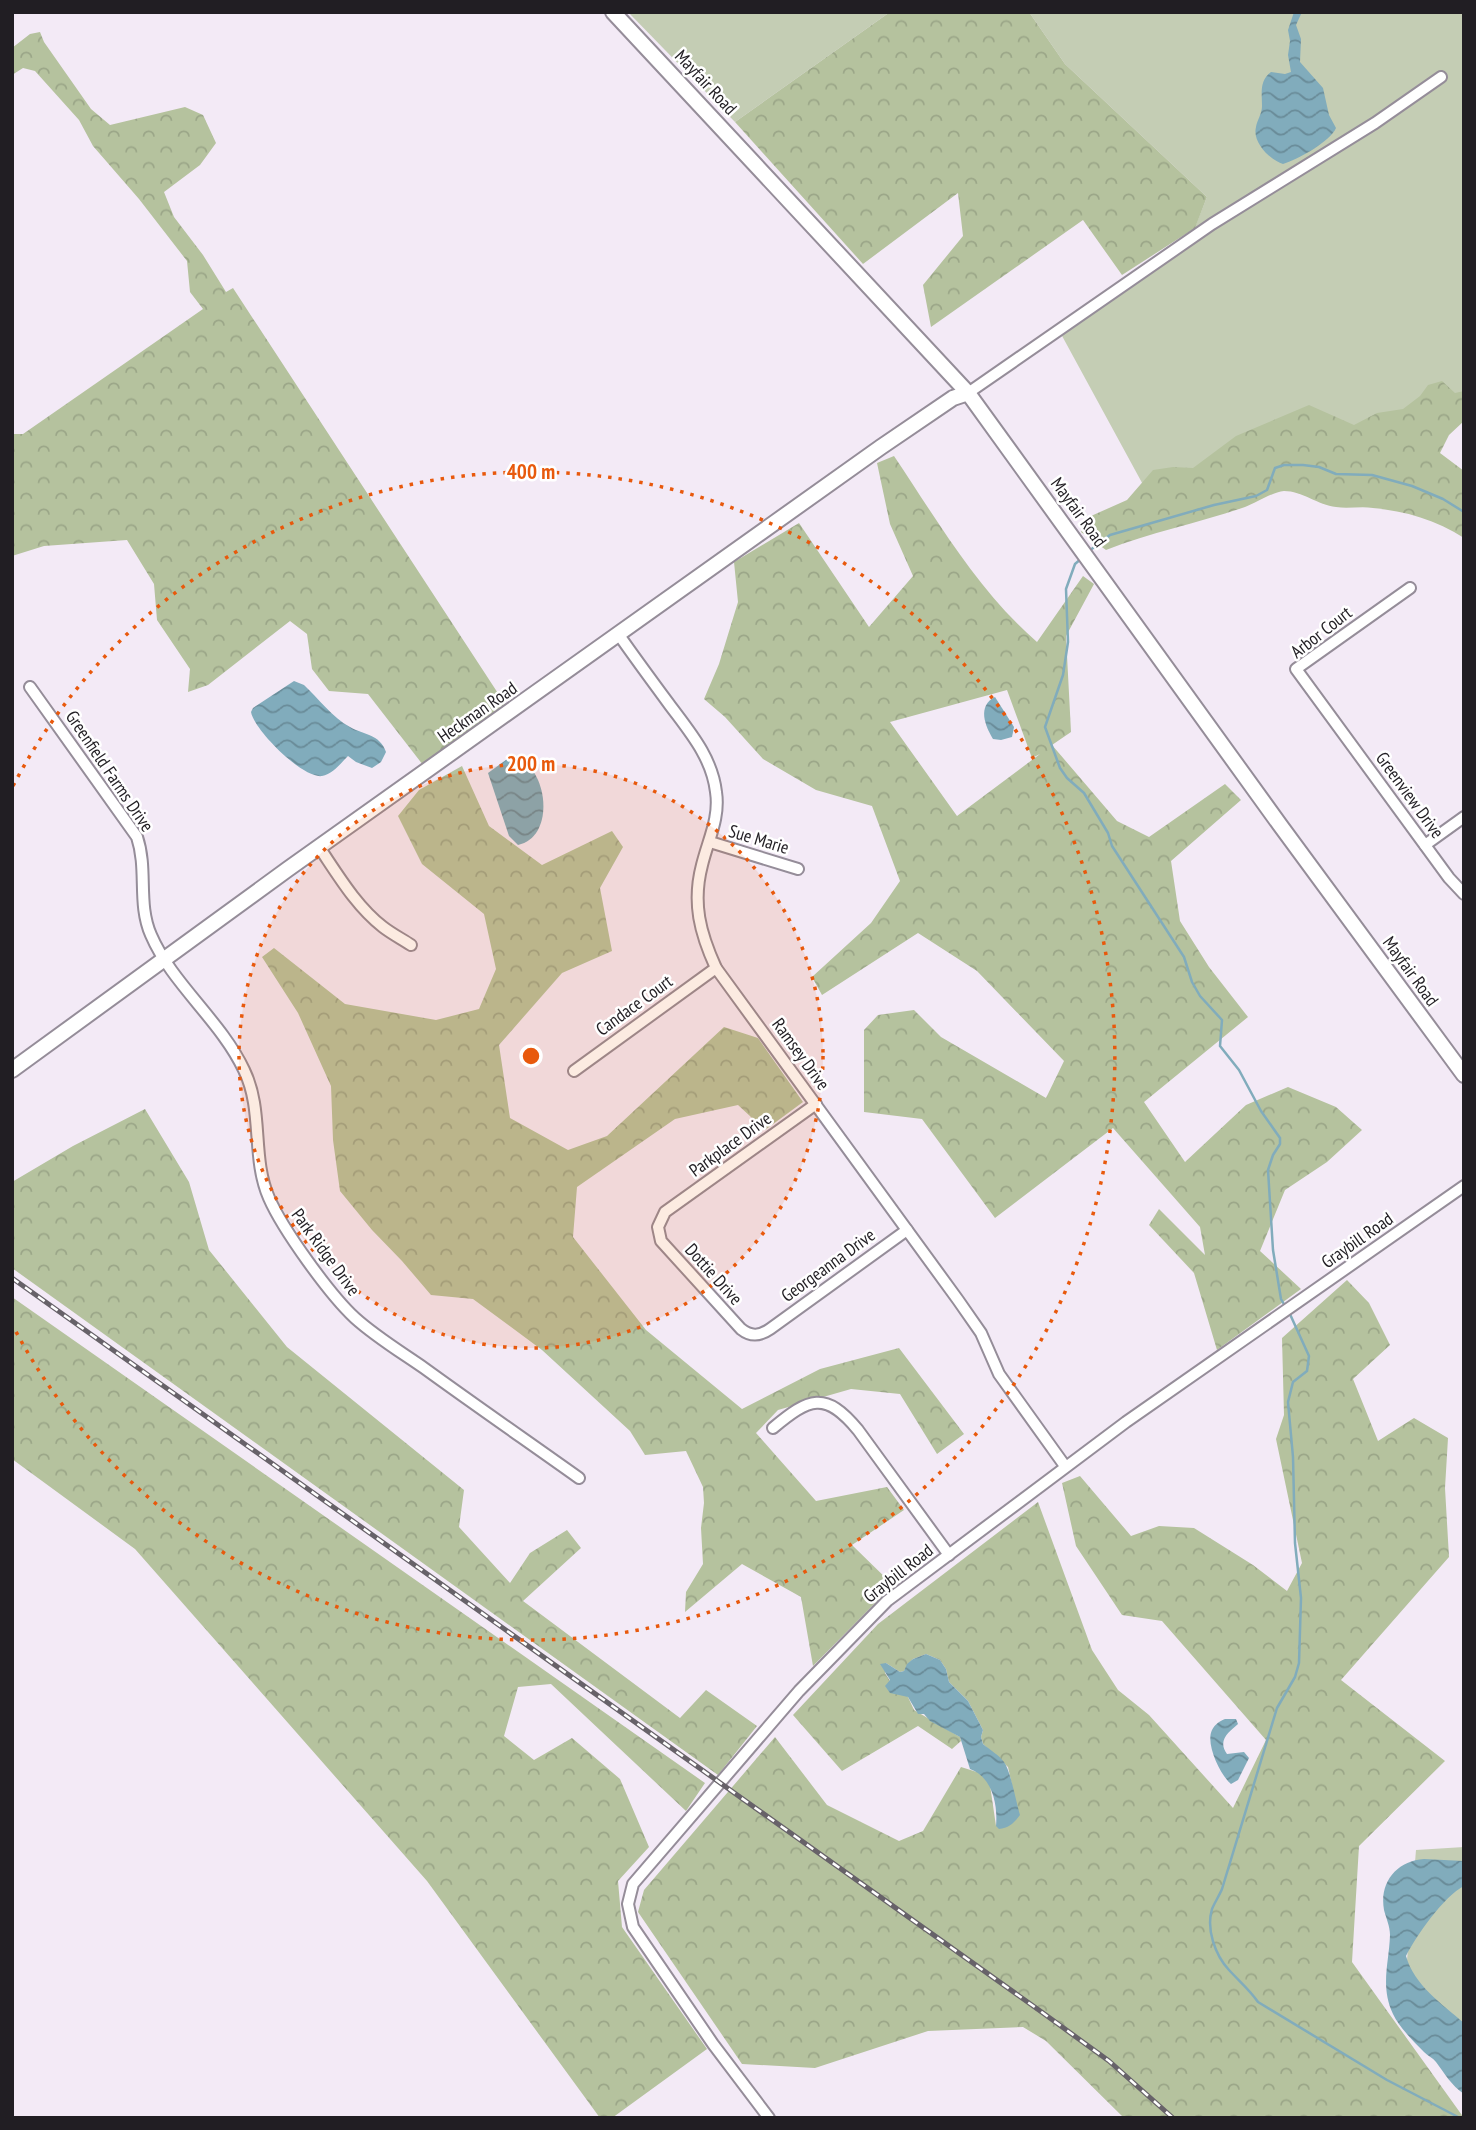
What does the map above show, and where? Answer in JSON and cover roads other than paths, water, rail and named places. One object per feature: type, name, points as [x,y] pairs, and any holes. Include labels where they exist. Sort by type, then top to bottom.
[{"type":"street","name":"Mayfair Road","points":[[613,12],[968,393],[1464,1075]]},
{"type":"street","points":[[968,393],[1212,224],[1375,123],[1441,77]]},
{"type":"street","name":"Heckman Road","points":[[12,1070],[881,447],[953,398],[968,393]]},
{"type":"street","name":"Arbor Court","points":[[1330,715],[1296,669],[1410,588]]},
{"type":"street","name":"Ramsey Drive","points":[[618,635],[706,758],[717,793],[715,825],[697,889],[696,905],[703,940],[716,968],[973,1322],[999,1374],[1065,1466]]},
{"type":"street","name":"Greenfield Farms Drive","points":[[30,687],[137,837],[143,863],[143,910],[152,939],[164,959]]},
{"type":"street","name":"Greenview Drive","points":[[1330,715],[1448,878],[1464,894]]},
{"type":"street","points":[[1425,845],[1464,817]]},
{"type":"street","name":"Sue Marie","points":[[710,842],[798,869]]},
{"type":"street","points":[[319,848],[368,913],[383,927],[411,945]]},
{"type":"street","name":"Park Ridge Drive","points":[[164,959],[235,1052],[255,1103],[259,1162],[268,1195],[281,1221],[345,1308],[368,1328],[579,1478]]},
{"type":"street","name":"Candace Court","points":[[573,1071],[716,968]]},
{"type":"street","name":"Parkplace Drive","points":[[665,1212],[816,1104]]},
{"type":"street","name":"Graybill Road","points":[[769,2118],[643,1945],[629,1916],[629,1894],[633,1884],[799,1691],[887,1601],[1065,1466],[1464,1186]]},
{"type":"street","name":"Dottie Drive","points":[[665,1212],[657,1227],[661,1241],[741,1329],[750,1335],[757,1335],[770,1329]]},
{"type":"street","name":"Georgeanna Drive","points":[[770,1329],[907,1230]]},
{"type":"street","points":[[772,1428],[807,1403],[816,1401],[831,1404],[858,1430],[949,1555]]},
{"type":"water","points":[[1294,12],[1302,12],[1296,25],[1301,39],[1300,62],[1323,88],[1329,115],[1336,128],[1321,144],[1283,164],[1263,150],[1255,133],[1262,109],[1265,79],[1271,72],[1291,72],[1288,30]]},
{"type":"water","points":[[294,681],[304,685],[344,723],[380,742],[386,752],[381,762],[372,768],[348,756],[333,771],[322,776],[303,770],[280,752],[261,730],[251,712]]},
{"type":"water","points":[[995,697],[1014,727],[1012,737],[993,739],[987,728],[984,711],[989,701]]},
{"type":"water","points":[[510,757],[522,761],[532,770],[543,798],[539,828],[531,839],[518,845],[509,836],[488,773]]},
{"type":"water","points":[[926,1654],[940,1660],[946,1669],[949,1682],[968,1701],[983,1730],[983,1744],[1000,1757],[1007,1767],[1020,1815],[1006,1827],[999,1829],[996,1826],[992,1792],[984,1778],[970,1769],[960,1737],[930,1721],[924,1714],[918,1714],[908,1697],[890,1693],[885,1686],[890,1680],[880,1664],[886,1663],[900,1672],[904,1671],[913,1659]]},
{"type":"water","points":[[1225,1719],[1236,1719],[1238,1724],[1224,1740],[1227,1754],[1244,1752],[1249,1758],[1238,1780],[1231,1784],[1212,1751],[1210,1736],[1213,1728]]},
{"type":"water","points":[[1424,1859],[1464,1861],[1464,1886],[1439,1907],[1406,1956],[1422,1985],[1464,2023],[1464,2094],[1403,2029],[1393,2014],[1387,1994],[1390,1935],[1384,1910],[1384,1890],[1398,1869]]},
{"type":"waterway","points":[[1089,551],[1110,535],[1214,505],[1256,496],[1267,490],[1275,468],[1284,465],[1319,467],[1336,474],[1372,475],[1412,486],[1443,499],[1464,512]]},
{"type":"waterway","points":[[1082,558],[1075,564],[1066,589],[1068,642],[1063,675],[1045,727],[1060,768],[1084,793],[1108,833],[1112,846],[1184,957],[1200,996],[1222,1020],[1220,1046],[1239,1070],[1261,1111],[1280,1138],[1280,1144],[1268,1170],[1273,1250],[1281,1299],[1285,1306]]},
{"type":"waterway","points":[[1289,1312],[1309,1356],[1307,1371],[1293,1382],[1288,1402],[1293,1457],[1295,1543],[1301,1598],[1299,1663],[1295,1677],[1277,1708],[1222,1889],[1212,1909],[1211,1933],[1224,1964],[1258,2002],[1387,2080],[1460,2118]]},
{"type":"railway","points":[[12,1278],[1043,2013],[1109,2061],[1173,2118]]}]
